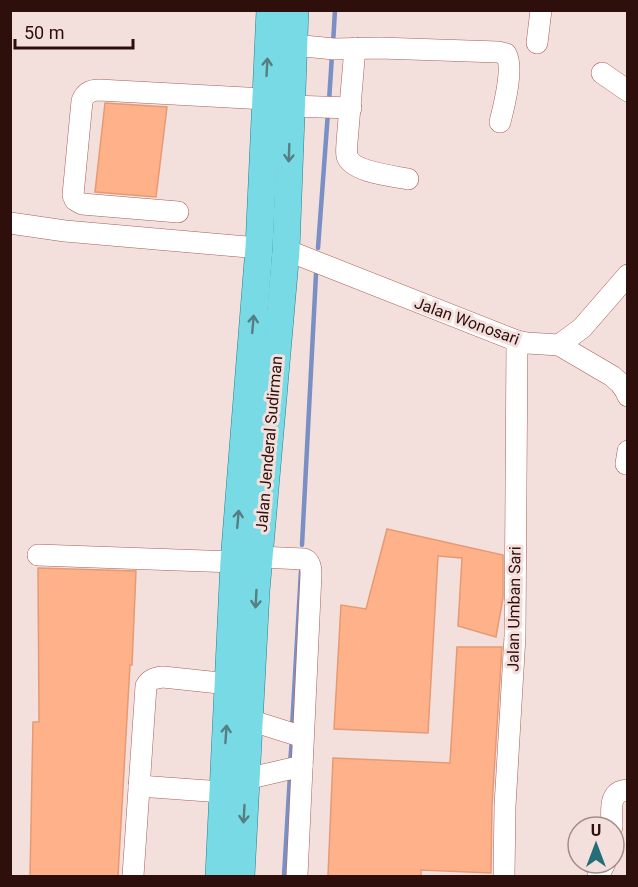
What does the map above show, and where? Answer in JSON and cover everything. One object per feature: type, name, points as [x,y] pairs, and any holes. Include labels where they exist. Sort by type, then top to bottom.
[{"type":"main road","name":"Jalan Jenderal Sudirman","points":[[241,876],[249,720],[247,559],[259,248],[310,105],[270,10]]},
{"type":"main road","name":"Jalan Jenderal Sudirman","points":[[219,876],[229,684],[286,250],[310,105],[315,47],[295,10]]},
{"type":"street","points":[[537,43],[541,10]]},
{"type":"street","points":[[315,47],[443,49],[506,54],[509,66],[506,102],[500,122]]},
{"type":"street","points":[[310,105],[355,48]]},
{"type":"street","points":[[602,73],[627,91]]},
{"type":"street","points":[[178,212],[82,204],[75,200],[73,195],[84,96],[93,90],[99,90],[310,105],[347,142],[347,157],[353,165],[368,171],[408,179]]},
{"type":"street","points":[[10,223],[65,231],[259,248]]},
{"type":"street","name":"Jalan Wonosari","points":[[286,250],[517,341],[558,345]]},
{"type":"street","points":[[627,276],[582,328],[558,345],[612,376],[620,382],[627,396]]},
{"type":"street","name":"Jalan Umban Sari","points":[[504,876],[504,806],[515,636],[517,341]]},
{"type":"street","points":[[38,555],[307,560],[311,574],[294,768],[297,876]]},
{"type":"street","points":[[133,876],[146,686],[149,681],[157,677],[229,684]]},
{"type":"street","points":[[249,720],[296,735]]},
{"type":"street","points":[[246,779],[294,768]]},
{"type":"street","points":[[139,786],[222,792]]},
{"type":"street","points":[[611,815],[613,798],[622,790],[627,790]]},
{"type":"building","points":[[105,103],[167,107],[156,197],[95,192]]},
{"type":"building","points":[[387,529],[503,555],[503,598],[496,637],[458,626],[462,558],[438,556],[428,733],[334,729],[341,605],[366,609]]},
{"type":"building","points":[[38,568],[136,571],[118,876],[30,876],[33,722],[39,722]]},
{"type":"building","points":[[457,647],[502,647],[492,805],[491,873],[421,870],[421,876],[328,876],[333,758],[450,763]]},
{"type":"waterway","points":[[333,44],[335,10]]},
{"type":"waterway","points":[[329,101],[332,55]]},
{"type":"waterway","points":[[318,248],[328,112]]},
{"type":"waterway","points":[[302,545],[316,274]]},
{"type":"waterway","points":[[292,728],[301,571]]},
{"type":"waterway","points":[[290,764],[292,739]]},
{"type":"waterway","points":[[284,876],[290,775]]}]
